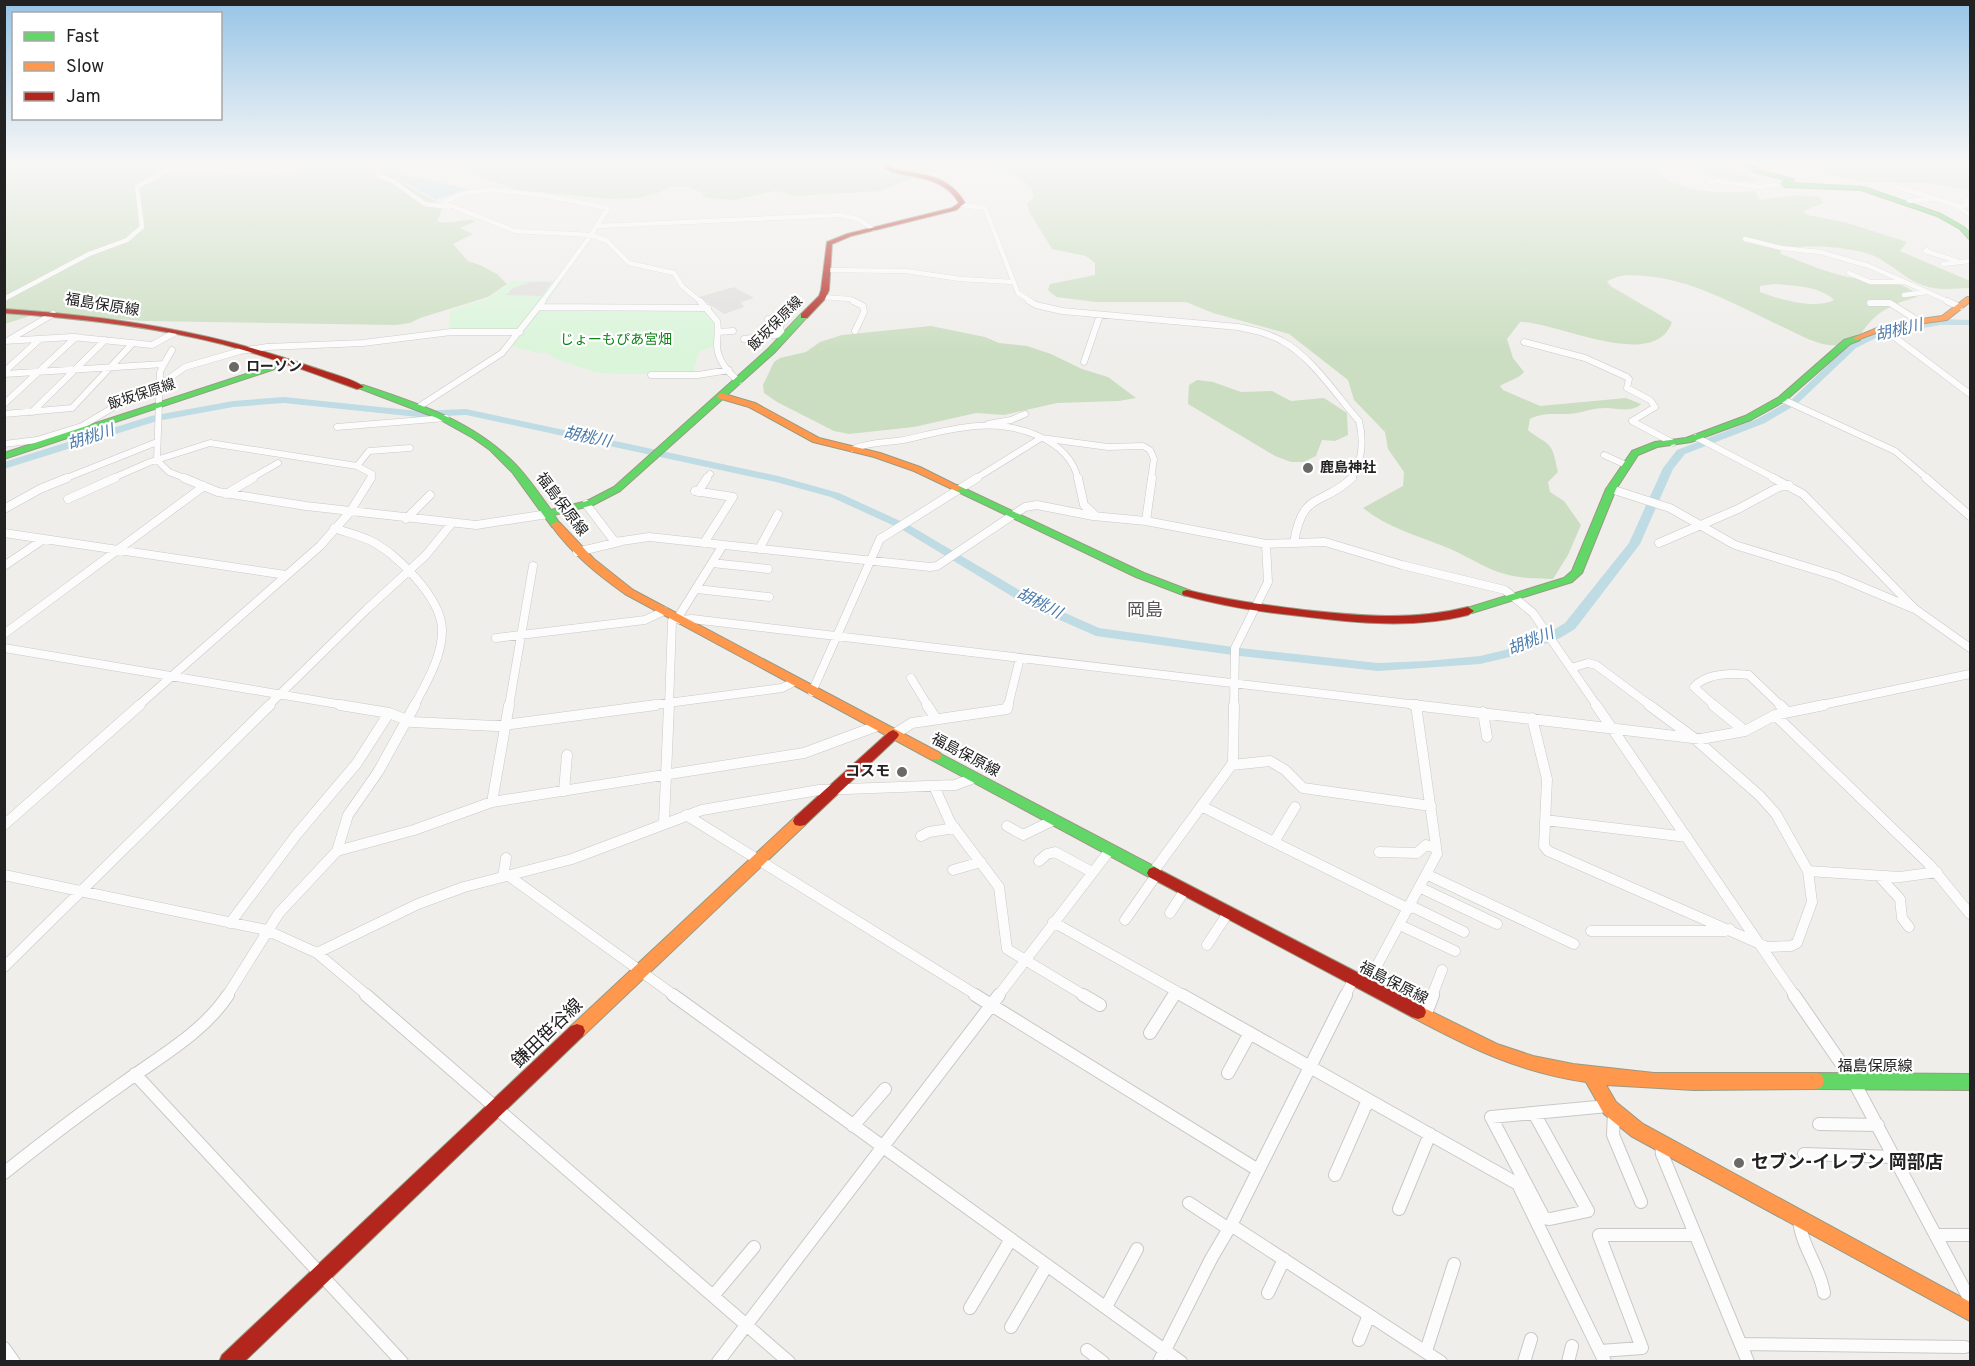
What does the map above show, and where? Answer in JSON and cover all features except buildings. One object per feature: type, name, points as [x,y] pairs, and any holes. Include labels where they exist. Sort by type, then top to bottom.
[{"type":"main road","name":"飯坂保原線","points":[[548,514],[586,504],[617,489],[739,381],[822,297],[825,290],[829,243],[838,238],[881,227]]},
{"type":"main road","points":[[721,396],[758,408],[816,440],[917,469],[1163,585],[1204,599],[1255,608],[1375,621],[1413,621],[1458,614],[1560,584],[1577,573],[1611,489],[1626,465],[1639,451],[1655,445],[1696,437],[1748,418],[1782,399],[1839,348],[1881,327],[1944,318],[1971,299]]},
{"type":"main road","name":"福島保原線","points":[[4,311],[53,314],[207,338],[420,406],[441,415],[492,447],[511,465],[577,552],[629,592],[1353,980],[1495,1051],[1539,1064],[1626,1078],[1695,1081],[1971,1082]]},
{"type":"main road","name":"飯坂保原線","points":[[4,456],[28,445],[289,363]]},
{"type":"main road","name":"鎌田笹谷線","points":[[229,1362],[758,859],[893,735]]},
{"type":"main road","points":[[1591,1074],[1611,1109],[1625,1122],[1799,1220],[1971,1312]]},
{"type":"street","points":[[4,299],[88,254],[114,246],[136,234],[142,227]]},
{"type":"street","points":[[505,227],[516,231],[591,236],[606,240],[629,263],[674,273],[679,284],[708,308],[717,320],[717,351],[732,376],[739,381]]},
{"type":"street","points":[[420,406],[497,357],[539,308],[597,227]]},
{"type":"street","points":[[870,227],[873,229]]},
{"type":"street","points":[[993,227],[1013,282],[1022,298],[1036,305],[1062,311],[1232,326],[1270,335],[1294,347],[1347,406],[1360,424],[1359,468],[1345,484],[1319,496],[1308,504],[1297,524],[1294,542]]},
{"type":"street","points":[[1745,239],[1781,248],[1820,252],[1869,266],[1960,307]]},
{"type":"street","points":[[1927,250],[1925,251],[1931,254],[1957,261]]},
{"type":"street","points":[[1943,264],[1971,261]]},
{"type":"street","points":[[826,270],[906,271],[960,279],[1013,282]]},
{"type":"street","points":[[1849,273],[1870,282],[1908,282]]},
{"type":"street","points":[[1904,295],[1927,292]]},
{"type":"street","points":[[822,297],[845,298],[863,306],[864,312],[855,331]]},
{"type":"street","points":[[1870,303],[1890,303],[1920,322]]},
{"type":"street","points":[[539,308],[708,308]]},
{"type":"street","points":[[5,342],[53,314]]},
{"type":"street","points":[[1084,362],[1100,315]]},
{"type":"street","points":[[744,339],[785,335],[777,320],[768,319]]},
{"type":"street","points":[[1881,327],[1971,394]]},
{"type":"street","points":[[718,332],[734,331]]},
{"type":"street","points":[[4,444],[28,445],[82,426],[132,396],[160,385],[192,364],[248,350],[267,346],[363,344],[450,332],[520,332]]},
{"type":"street","points":[[5,342],[76,337],[152,345],[174,333]]},
{"type":"street","points":[[4,404],[76,337]]},
{"type":"street","points":[[4,373],[40,339]]},
{"type":"street","points":[[32,412],[105,340]]},
{"type":"street","points":[[1524,342],[1578,356],[1627,377],[1629,380],[1627,388],[1650,400],[1655,407],[1632,421],[1673,443]]},
{"type":"street","points":[[4,414],[72,408],[133,343]]},
{"type":"street","points":[[172,350],[160,372],[157,442],[157,460],[169,471],[226,494],[406,519],[487,525],[548,514]]},
{"type":"street","points":[[4,373],[164,364]]},
{"type":"street","points":[[651,375],[698,375],[729,370]]},
{"type":"street","points":[[1782,399],[1895,451],[1971,516]]},
{"type":"street","points":[[853,449],[864,444],[986,426],[1025,414]]},
{"type":"street","points":[[337,427],[401,423],[441,415]]},
{"type":"street","points":[[986,426],[1041,438],[1108,447],[1139,446],[1148,449],[1154,462],[1146,521]]},
{"type":"street","points":[[1696,437],[1806,496],[1915,609],[1971,648]]},
{"type":"street","points":[[812,692],[868,561],[880,539],[1041,438]]},
{"type":"street","points":[[1041,438],[1072,464],[1084,512]]},
{"type":"street","points":[[4,509],[40,489],[157,442]]},
{"type":"street","points":[[4,825],[320,546],[350,512],[372,477],[370,472],[357,465],[213,443],[157,460],[68,498]]},
{"type":"street","points":[[357,465],[369,451],[410,448]]},
{"type":"street","points":[[1604,455],[1626,465]]},
{"type":"street","points":[[226,494],[278,464]]},
{"type":"street","points":[[704,543],[733,497],[696,492],[710,474]]},
{"type":"street","points":[[1659,543],[1749,505],[1789,485]]},
{"type":"street","points":[[4,634],[204,486]]},
{"type":"street","points":[[1611,489],[1664,506],[1735,545],[1836,576],[1915,609]]},
{"type":"street","points":[[406,519],[430,495]]},
{"type":"street","points":[[586,504],[615,542],[619,542]]},
{"type":"street","points":[[577,552],[649,537],[934,567],[1013,515],[1033,505],[1146,521],[1266,544],[1325,542],[1402,565],[1505,590],[1536,616],[1854,1082],[1971,1300]]},
{"type":"street","points":[[759,549],[778,514]]},
{"type":"street","points":[[4,967],[367,609],[408,573],[452,523]]},
{"type":"street","points":[[4,1173],[56,1131],[210,1019],[223,1002],[266,930],[285,905],[337,851],[348,815],[378,772],[427,683],[439,648],[442,629],[438,610],[427,592],[393,556],[370,540],[334,528]]},
{"type":"street","points":[[4,533],[286,575]]},
{"type":"street","points":[[4,566],[44,539]]},
{"type":"street","points":[[1125,920],[1201,806],[1232,765],[1234,758],[1235,648],[1269,578],[1266,544]]},
{"type":"street","points":[[664,822],[672,621],[697,589],[723,545]]},
{"type":"street","points":[[712,563],[768,569]]},
{"type":"street","points":[[492,802],[533,566]]},
{"type":"street","points":[[697,589],[769,597]]},
{"type":"street","points":[[496,638],[674,617],[1694,738],[1745,731],[1775,715],[1971,674]]},
{"type":"street","points":[[4,648],[389,713],[406,720],[482,726],[506,725],[782,688],[794,682]]},
{"type":"street","points":[[893,735],[908,724],[1007,709],[1020,658]]},
{"type":"street","points":[[1532,718],[1546,772],[1544,846],[1548,851],[1767,947],[1791,946],[1800,940],[1812,902],[1808,871],[1779,819],[1766,802],[1694,738],[1596,665],[1588,663],[1571,668]]},
{"type":"street","points":[[1745,731],[1698,692],[1694,687],[1697,682],[1707,678],[1749,675],[1787,712]]},
{"type":"street","points":[[911,678],[936,719]]},
{"type":"street","points":[[1366,986],[1428,875],[1437,854],[1416,704]]},
{"type":"street","points":[[1483,712],[1487,737]]},
{"type":"street","points":[[230,923],[297,834],[357,763],[389,713]]},
{"type":"street","points":[[1775,715],[1937,872],[1971,914]]},
{"type":"street","points":[[337,851],[414,830],[492,802],[804,753],[877,726]]},
{"type":"street","points":[[564,791],[567,755]]},
{"type":"street","points":[[1232,765],[1270,761],[1285,770],[1303,788],[1431,806]]},
{"type":"street","points":[[317,953],[418,904],[464,887],[572,859],[664,822],[710,808],[832,790],[955,785],[974,778]]},
{"type":"street","points":[[934,786],[940,803],[955,828],[1001,892],[1006,947],[1100,1005]]},
{"type":"street","points":[[1201,806],[1464,932]]},
{"type":"street","points":[[1274,842],[1295,807]]},
{"type":"street","points":[[686,815],[1258,1170]]},
{"type":"street","points":[[1007,826],[1023,835],[1053,820]]},
{"type":"street","points":[[1545,820],[1687,837]]},
{"type":"street","points":[[921,836],[929,832],[955,828]]},
{"type":"street","points":[[1379,852],[1417,853],[1426,845],[1437,848]]},
{"type":"street","points":[[718,1362],[1110,850]]},
{"type":"street","points":[[1039,861],[1047,854],[1054,852],[1092,872]]},
{"type":"street","points":[[506,858],[506,877]]},
{"type":"street","points":[[952,870],[981,862]]},
{"type":"street","points":[[1808,871],[1906,877],[1937,872]]},
{"type":"street","points":[[4,875],[266,930],[317,953],[498,1107],[789,1362]]},
{"type":"street","points":[[1428,875],[1574,944]]},
{"type":"street","points":[[1878,876],[1901,899],[1904,907],[1902,918],[1909,927]]},
{"type":"street","points":[[506,877],[641,971],[1106,1307],[1162,1356],[1181,1362]]},
{"type":"street","points":[[1421,888],[1497,924]]},
{"type":"street","points":[[1170,913],[1185,890]]},
{"type":"street","points":[[1207,945],[1228,913]]},
{"type":"street","points":[[1053,922],[1518,1184],[1602,1356],[1641,1348],[1599,1235],[1694,1235]]},
{"type":"street","points":[[1400,925],[1455,951]]},
{"type":"street","points":[[1591,931],[1725,931],[1730,929]]},
{"type":"street","points":[[1424,1017],[1443,970]]},
{"type":"street","points":[[1162,1356],[1230,1227],[1353,980]]},
{"type":"street","points":[[1150,1033],[1176,992]]},
{"type":"street","points":[[1228,1073],[1250,1034]]},
{"type":"street","points":[[135,1074],[402,1362]]},
{"type":"street","points":[[853,1126],[885,1089]]},
{"type":"street","points":[[1335,1175],[1368,1100]]},
{"type":"street","points":[[1534,1113],[1588,1211],[1550,1219],[1544,1218],[1491,1117],[1534,1113],[1611,1109],[1613,1135],[1641,1202]]},
{"type":"street","points":[[1819,1124],[1878,1125]]},
{"type":"street","points":[[1399,1209],[1430,1134]]},
{"type":"street","points":[[1661,1144],[1662,1154],[1694,1235],[1748,1362]]},
{"type":"street","points":[[1804,1154],[1894,1157]]},
{"type":"street","points":[[1189,1203],[1284,1259],[1433,1358],[1454,1264]]},
{"type":"street","points":[[1799,1220],[1800,1231],[1822,1277],[1824,1293]]},
{"type":"street","points":[[1936,1235],[1971,1235]]},
{"type":"street","points":[[970,1308],[1011,1239]]},
{"type":"street","points":[[713,1296],[754,1247]]},
{"type":"street","points":[[1106,1307],[1137,1249]]},
{"type":"street","points":[[1268,1293],[1284,1259]]},
{"type":"street","points":[[1011,1326],[1047,1265]]},
{"type":"street","points":[[1359,1340],[1370,1315]]},
{"type":"street","points":[[1524,1362],[1531,1339]]},
{"type":"street","points":[[1741,1344],[1965,1347]]},
{"type":"street","points":[[1568,1362],[1572,1346]]},
{"type":"street","points":[[4,1348],[14,1362]]},
{"type":"street","points":[[1087,1350],[1103,1362]]},
{"type":"green space","points":[[4,227],[463,227],[460,228],[473,234],[453,244],[468,261],[497,274],[507,284],[488,297],[410,323],[395,325],[144,321],[39,313],[5,324]]},
{"type":"green space","points":[[1038,227],[1859,227],[1907,242],[1900,251],[1970,281],[1970,288],[1942,289],[1924,286],[1880,259],[1863,252],[1826,247],[1800,247],[1780,250],[1781,254],[1839,275],[1896,283],[1905,286],[1917,297],[1881,312],[1867,325],[1856,343],[1839,345],[1823,344],[1811,340],[1731,302],[1679,282],[1629,275],[1607,282],[1672,322],[1662,337],[1646,343],[1625,344],[1520,322],[1507,339],[1513,358],[1524,372],[1500,386],[1503,390],[1540,406],[1626,398],[1641,404],[1629,409],[1601,408],[1571,414],[1547,414],[1530,419],[1528,430],[1549,445],[1554,457],[1558,472],[1548,482],[1550,492],[1564,501],[1581,525],[1568,555],[1553,579],[1512,576],[1498,572],[1391,525],[1363,508],[1403,486],[1404,472],[1388,449],[1385,432],[1354,400],[1348,380],[1289,334],[1213,313],[1186,302],[1096,302],[1056,297],[1048,290],[1050,284],[1095,275],[1095,263],[1086,256],[1052,249]],"holes":[[[1775,284],[1798,286],[1822,292],[1834,300],[1807,304],[1760,292],[1760,286]]]},
{"type":"green space","name":"じょーもぴあ宮畑","points":[[563,280],[545,305],[703,307],[714,322],[714,346],[699,352],[694,368],[695,374],[614,374],[595,372],[558,360],[545,352],[538,353],[506,345],[516,334],[450,330],[450,311],[489,298],[512,281]]},
{"type":"green space","points":[[931,326],[985,337],[999,343],[1027,346],[1051,354],[1082,369],[1108,377],[1136,398],[1119,401],[1057,403],[1004,415],[976,413],[914,427],[849,434],[834,431],[764,393],[763,385],[774,362],[780,358],[806,352],[820,342],[842,335]]},
{"type":"green space","points":[[1197,380],[1213,382],[1241,392],[1272,391],[1291,401],[1324,398],[1347,413],[1348,435],[1335,441],[1322,440],[1316,456],[1304,462],[1291,462],[1275,456],[1188,404],[1189,385]]},
{"type":"shaded area","points":[[531,282],[552,282],[542,296],[506,295],[513,288]]},
{"type":"shaded area","points":[[734,287],[754,298],[741,302],[744,307],[724,314],[699,297]]},
{"type":"waterway","name":"胡桃川","points":[[4,466],[155,418],[233,404],[284,400],[418,414],[466,412],[778,479],[835,495],[905,527],[1032,603],[1096,632],[1240,652],[1378,667],[1427,665],[1480,660],[1509,653],[1555,635],[1570,626],[1634,544],[1668,468],[1681,452],[1761,421],[1794,402],[1853,346],[1871,337],[1884,332],[1941,322],[1970,323]]},
{"type":"traffic: fast","points":[[1960,227],[1970,237]]},
{"type":"traffic: fast","points":[[548,514],[590,503],[617,489],[771,351],[804,316]]},
{"type":"traffic: fast","points":[[1468,611],[1568,580],[1577,573],[1611,489],[1635,453],[1655,445],[1688,440],[1748,418],[1782,399],[1847,342],[1857,338]]},
{"type":"traffic: fast","points":[[4,456],[289,363]]},
{"type":"traffic: fast","points":[[360,387],[440,416],[476,436],[493,448],[516,470],[556,525]]},
{"type":"traffic: fast","points":[[957,488],[1140,575],[1187,593]]},
{"type":"traffic: fast","points":[[935,756],[1154,873]]},
{"type":"traffic: fast","points":[[1816,1081],[1970,1082]]},
{"type":"traffic: slow","points":[[1857,338],[1887,326],[1944,318],[1970,299]]},
{"type":"traffic: slow","points":[[721,396],[752,405],[816,440],[877,455],[917,469],[957,488]]},
{"type":"traffic: slow","points":[[556,525],[590,562],[629,592],[935,756]]},
{"type":"traffic: slow","points":[[577,1031],[800,821]]},
{"type":"traffic: slow","points":[[1418,1012],[1495,1051],[1573,1072],[1654,1081],[1816,1081]]},
{"type":"traffic: slow","points":[[1591,1074],[1610,1108],[1637,1130],[1970,1312]]},
{"type":"traffic: jam","points":[[804,316],[822,297],[825,290],[829,243],[849,235],[882,227]]},
{"type":"traffic: jam","points":[[4,311],[106,320],[208,338],[266,354],[360,387]]},
{"type":"traffic: jam","points":[[1187,593],[1248,606],[1369,620],[1409,621],[1468,611]]},
{"type":"traffic: jam","points":[[800,821],[893,735]]},
{"type":"traffic: jam","points":[[1154,873],[1418,1012]]},
{"type":"traffic: jam","points":[[229,1362],[577,1031]]},
{"type":"place","name":"ローソン","points":[[234,367]]},
{"type":"place","name":"鹿島神社","points":[[1308,468]]},
{"type":"place","name":"コスモ","points":[[902,772]]},
{"type":"place","name":"セブン-イレブン 岡部店","points":[[1739,1163]]},
{"type":"district","name":"岡島","points":[[1145,611]]}]
